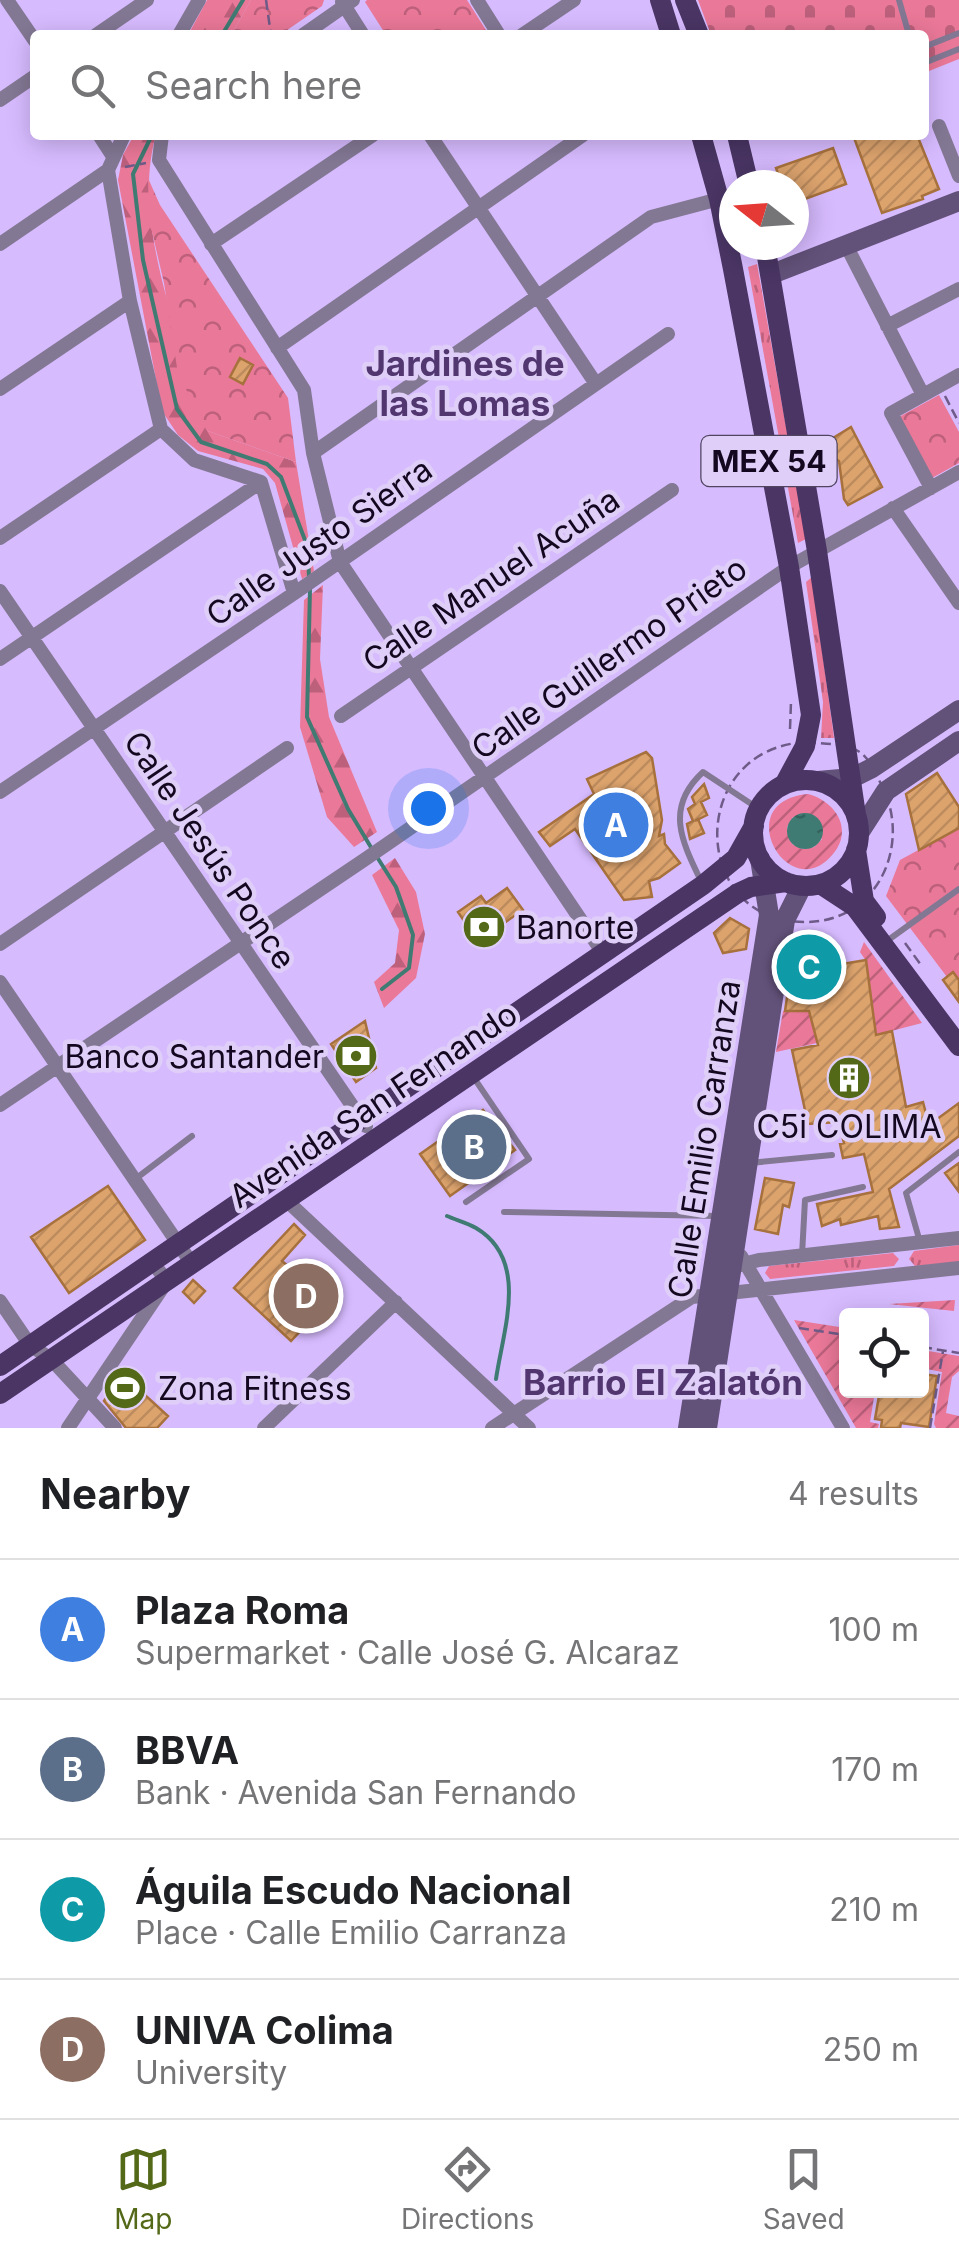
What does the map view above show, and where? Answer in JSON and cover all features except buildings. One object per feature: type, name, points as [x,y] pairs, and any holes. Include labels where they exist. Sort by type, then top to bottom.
[{"type":"main road","points":[[660,0],[669,30]]},
{"type":"main road","points":[[685,0],[697,30]]},
{"type":"main road","name":"MEX 54","points":[[703,140],[719,195]]},
{"type":"main road","points":[[738,140],[745,170]]},
{"type":"main road","points":[[711,170],[726,161],[739,170]]},
{"type":"main road","points":[[772,274],[959,202]]},
{"type":"main road","name":"MEX 54","points":[[732,260],[789,567],[810,715],[806,742],[784,785]]},
{"type":"main road","name":"MEX 54","points":[[769,260],[818,551],[857,833]]},
{"type":"main road","points":[[959,710],[852,778],[801,780],[784,785],[769,795],[756,818],[754,843],[771,873],[793,884],[860,904],[895,935],[959,1027]]},
{"type":"main road","points":[[793,884],[836,878],[857,833],[886,792],[959,741]]},
{"type":"main road","points":[[818,781],[835,788],[848,800],[857,833],[860,904],[959,1046]]},
{"type":"main road","name":"Avenida San Fernando","points":[[0,1366],[724,870],[736,858],[756,818]]},
{"type":"main road","name":"Avenida San Fernando","points":[[0,1394],[738,893],[793,884]]},
{"type":"main road","name":"Calle Emilio Carranza","points":[[707,1428],[723,1216],[777,918],[793,884]]},
{"type":"main road","name":"Calle Emilio Carranza","points":[[688,1428],[718,1287],[738,1258],[777,918],[793,884]]},
{"type":"main road","points":[[526,1005],[542,1026]]},
{"type":"street","points":[[7,0],[30,34]]},
{"type":"street","points":[[103,30],[148,0]]},
{"type":"street","points":[[182,30],[199,0]]},
{"type":"street","points":[[478,0],[496,30]]},
{"type":"street","points":[[529,30],[574,0]]},
{"type":"street","points":[[310,30],[346,2],[361,30]]},
{"type":"street","points":[[0,100],[30,79]]},
{"type":"street","points":[[940,126],[959,176]]},
{"type":"street","points":[[100,140],[110,163],[130,301],[161,429],[194,460],[260,482]]},
{"type":"street","points":[[0,244],[110,163],[122,140]]},
{"type":"street","points":[[211,244],[366,140]]},
{"type":"street","points":[[433,140],[596,384]]},
{"type":"street","points":[[278,348],[576,140]]},
{"type":"street","points":[[161,141],[159,160],[304,390],[334,566],[412,667],[603,953]]},
{"type":"street","points":[[313,453],[651,217],[719,198]]},
{"type":"street","points":[[846,245],[923,395]]},
{"type":"street","points":[[888,326],[959,289]]},
{"type":"street","points":[[0,389],[130,301]]},
{"type":"street","name":"Calle Justo Sierra","points":[[0,792],[668,334]]},
{"type":"street","points":[[931,488],[891,413],[959,375]]},
{"type":"street","points":[[0,538],[161,429]]},
{"type":"street","name":"Calle Guillermo Prieto","points":[[0,1105],[789,567],[959,472]]},
{"type":"street","points":[[260,482],[297,592]]},
{"type":"street","points":[[0,659],[260,482]]},
{"type":"street","name":"Calle Manuel Acuña","points":[[341,716],[672,490]]},
{"type":"street","points":[[894,508],[953,582],[959,603]]},
{"type":"street","name":"Calle Jesús Ponce","points":[[0,591],[375,1140]]},
{"type":"street","points":[[0,944],[287,748]]},
{"type":"street","points":[[0,982],[192,1264]]},
{"type":"street","points":[[286,1200],[529,1428]]},
{"type":"street","points":[[738,1258],[802,1256],[959,1238]]},
{"type":"street","points":[[902,1246],[905,1273]]},
{"type":"street","points":[[738,1258],[842,1428]]},
{"type":"street","points":[[68,1428],[166,1281],[152,1262]]},
{"type":"street","points":[[492,1428],[692,1297],[718,1287],[759,1288],[959,1268]]},
{"type":"street","points":[[0,1301],[30,1345],[52,1359],[115,1428]]},
{"type":"street","points":[[264,1428],[396,1302]]},
{"type":"lane","points":[[899,0],[907,30]]},
{"type":"lane","points":[[929,45],[959,33]]},
{"type":"lane","points":[[929,61],[959,49]]},
{"type":"lane","points":[[703,885],[683,844],[678,816],[689,784],[703,772],[727,788],[756,818]]},
{"type":"lane","points":[[895,935],[959,889]]},
{"type":"lane","points":[[466,1202],[529,1159],[472,1074]]},
{"type":"lane","points":[[134,1180],[192,1136]]},
{"type":"lane","points":[[921,1243],[906,1193],[959,1152]]},
{"type":"lane","points":[[748,1163],[832,1155]]},
{"type":"lane","points":[[802,1256],[805,1200],[863,1187]]},
{"type":"lane","points":[[504,1212],[723,1216]]},
{"type":"path","points":[[266,0],[270,30]]},
{"type":"path","points":[[128,166],[148,162]]},
{"type":"path","points":[[939,386],[959,423]]},
{"type":"path","points":[[806,742],[847,747],[866,757],[886,792],[894,821],[894,846],[887,868],[860,904],[825,920],[777,918],[738,893],[718,852],[716,822],[727,788],[741,770],[780,746],[806,742]]},
{"type":"path","points":[[895,935],[928,976]]},
{"type":"path","points":[[795,1327],[839,1334]]},
{"type":"path","points":[[929,1348],[959,1354]]},
{"type":"path","points":[[930,1428],[943,1351]]},
{"type":"green space","points":[[207,0],[251,0],[234,30],[191,30]]},
{"type":"green space","points":[[251,0],[324,0],[322,6],[287,30],[234,30]]},
{"type":"green space","points":[[467,0],[486,30],[383,30],[365,2]]},
{"type":"green space","points":[[698,0],[959,0],[959,59],[929,71],[929,30],[709,30]]},
{"type":"green space","points":[[131,140],[155,140],[150,169],[154,245],[208,431],[296,462],[314,571],[302,579],[275,483],[263,469],[198,451],[178,435],[162,411],[118,180],[123,155]]},
{"type":"green space","points":[[148,178],[160,205],[288,398],[296,462],[208,431],[178,374],[149,219]]},
{"type":"green space","points":[[757,264],[806,539],[798,543],[748,267]]},
{"type":"green space","points":[[939,395],[959,432],[959,463],[932,478],[899,417]]},
{"type":"green space","points":[[812,577],[834,738],[821,738],[823,702],[806,582]]},
{"type":"green space","points":[[323,585],[320,659],[329,717],[377,832],[354,847],[327,817],[300,727],[304,600]]},
{"type":"green space","points":[[808,794],[826,803],[838,817],[842,835],[839,845],[816,867],[799,868],[785,861],[774,847],[769,830],[772,814],[784,801]],"holes":[[[793,817],[822,839],[814,847],[802,849],[792,844],[787,827]]]},
{"type":"green space","points":[[959,828],[959,993],[886,896],[900,860]]},
{"type":"green space","points":[[395,858],[416,892],[425,934],[416,978],[384,1008],[374,982],[395,963],[399,930],[372,875]]},
{"type":"green space","points":[[864,942],[922,1023],[876,1035],[866,961],[860,952]]},
{"type":"green space","points":[[783,1011],[809,1011],[817,1043],[776,1052]]},
{"type":"green space","points":[[959,1245],[959,1262],[915,1266],[909,1259],[914,1251]]},
{"type":"green space","points":[[893,1253],[899,1259],[894,1266],[770,1279],[765,1273],[769,1266]]},
{"type":"green space","points":[[955,1300],[954,1311],[889,1304]]},
{"type":"green space","points":[[794,1320],[839,1327],[839,1398],[874,1398],[870,1422],[879,1424],[878,1428],[856,1428]]},
{"type":"green space","points":[[929,1351],[959,1356],[959,1371],[952,1377],[946,1413],[959,1416],[959,1428],[936,1428],[934,1424],[942,1372],[929,1369]]},
{"type":"water","points":[[805,813],[818,818],[823,831],[818,844],[805,849],[792,844],[787,831],[792,818]]},
{"type":"waterway","points":[[225,30],[243,0]]},
{"type":"waterway","points":[[150,140],[133,174],[143,260],[177,409],[201,442],[267,464],[281,477],[308,548],[309,579]]},
{"type":"waterway","points":[[310,589],[307,717],[348,809],[372,849]]},
{"type":"waterway","points":[[377,857],[396,887],[413,935],[409,968],[382,989]]},
{"type":"waterway","points":[[447,1216],[476,1228],[493,1242],[503,1258],[509,1297],[496,1379]]},
{"type":"place","name":"Plaza Roma","points":[[616,825]]},
{"type":"place","name":"Banorte","points":[[484,927]]},
{"type":"place","name":"Águila Escudo Nacional","points":[[809,967]]},
{"type":"place","name":"Banco Santander","points":[[356,1056]]},
{"type":"place","name":"C5i COLIMA","points":[[849,1078]]},
{"type":"place","name":"BBVA","points":[[474,1147]]},
{"type":"place","name":"UNIVA Colima","points":[[306,1296]]},
{"type":"place","name":"Zona Fitness","points":[[125,1388]]},
{"type":"district","name":"Jardines de las Lomas","points":[[465,383]]},
{"type":"district","name":"Barrio El Zalatón","points":[[663,1382]]}]
